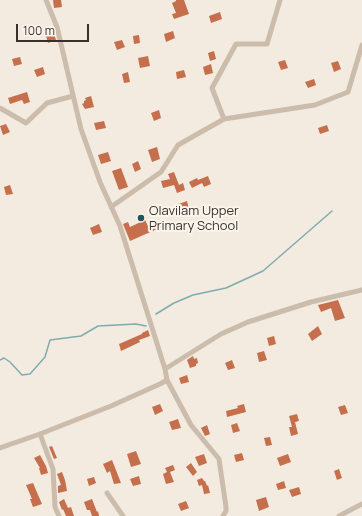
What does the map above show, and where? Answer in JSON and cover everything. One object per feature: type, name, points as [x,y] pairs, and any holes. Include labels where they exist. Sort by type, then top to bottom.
[{"type":"street","points":[[46,0],[57,27],[81,129],[100,182],[120,226],[166,369],[168,380],[191,425],[219,459],[226,507],[226,511],[223,516]]},
{"type":"street","points":[[224,119],[212,88],[236,44],[267,44],[280,0]]},
{"type":"street","points":[[111,207],[161,172],[178,145],[224,119],[315,104],[348,92],[362,45]]},
{"type":"street","points":[[0,108],[26,123],[46,103],[73,96]]},
{"type":"street","points":[[166,369],[221,334],[248,322],[311,302],[362,290]]},
{"type":"street","points":[[0,448],[111,406],[147,391],[168,380]]},
{"type":"street","points":[[40,434],[53,469],[55,507],[59,516]]},
{"type":"street","points":[[107,493],[123,516]]},
{"type":"street","points":[[339,516],[362,504]]},
{"type":"building","points":[[53,0],[61,0],[62,7],[54,8]]},
{"type":"building","points":[[176,0],[184,0],[189,14],[174,19],[172,14],[176,13],[172,3]]},
{"type":"building","points":[[220,12],[222,19],[211,23],[209,16]]},
{"type":"building","points":[[173,31],[175,38],[166,42],[164,34]]},
{"type":"building","points":[[54,34],[56,40],[48,43],[46,36]]},
{"type":"building","points":[[139,35],[140,43],[134,44],[133,36]]},
{"type":"building","points":[[122,40],[125,47],[117,50],[114,42]]},
{"type":"building","points":[[214,51],[216,59],[210,61],[208,53]]},
{"type":"building","points":[[148,56],[150,66],[140,68],[138,58]]},
{"type":"building","points":[[20,57],[22,64],[14,66],[12,59]]},
{"type":"building","points":[[285,60],[288,68],[281,70],[278,62]]},
{"type":"building","points":[[338,61],[341,69],[334,72],[331,63]]},
{"type":"building","points":[[211,64],[213,73],[205,75],[203,67]]},
{"type":"building","points":[[43,67],[45,74],[37,77],[34,70]]},
{"type":"building","points":[[184,70],[186,77],[177,79],[176,72]]},
{"type":"building","points":[[128,72],[130,82],[124,83],[122,74]]},
{"type":"building","points":[[314,79],[316,85],[308,88],[305,82]]},
{"type":"building","points":[[27,92],[30,102],[24,104],[22,100],[10,104],[8,98]]},
{"type":"building","points":[[91,96],[94,107],[85,109],[82,104],[86,100],[85,98]]},
{"type":"building","points":[[159,110],[161,118],[154,121],[151,113]]},
{"type":"building","points":[[104,121],[106,128],[96,130],[94,123]]},
{"type":"building","points":[[6,124],[10,132],[3,135],[0,126]]},
{"type":"building","points":[[327,125],[329,131],[320,134],[318,128]]},
{"type":"building","points":[[157,147],[160,159],[152,162],[148,150]]},
{"type":"building","points":[[108,152],[111,161],[101,164],[98,155]]},
{"type":"building","points":[[138,161],[141,169],[135,172],[132,164]]},
{"type":"building","points":[[121,168],[128,187],[119,190],[112,171]]},
{"type":"building","points":[[174,172],[179,185],[183,183],[185,190],[177,193],[174,185],[163,188],[161,181],[170,179],[168,174]]},
{"type":"building","points":[[208,176],[211,184],[204,187],[202,183],[192,188],[189,182],[197,178],[198,180]]},
{"type":"building","points":[[10,185],[13,194],[6,195],[4,187]]},
{"type":"building","points":[[187,201],[189,209],[178,213],[176,205]]},
{"type":"building","points":[[145,220],[148,226],[162,221],[164,226],[130,241],[123,224],[128,222],[130,227]]},
{"type":"building","points":[[99,224],[102,232],[93,235],[90,228]]},
{"type":"building","points":[[338,300],[345,318],[335,321],[331,308],[321,312],[318,305]]},
{"type":"building","points":[[318,326],[322,334],[312,341],[308,334]]},
{"type":"building","points":[[148,330],[150,336],[139,340],[140,342],[121,351],[119,344]]},
{"type":"building","points":[[274,336],[276,344],[269,346],[267,338]]},
{"type":"building","points":[[264,351],[267,360],[259,362],[257,353]]},
{"type":"building","points":[[193,356],[194,359],[197,358],[198,363],[196,366],[190,368],[187,360]]},
{"type":"building","points":[[232,360],[235,368],[228,370],[225,363]]},
{"type":"building","points":[[187,375],[189,382],[181,384],[179,378]]},
{"type":"building","points":[[160,404],[163,411],[155,415],[152,407]]},
{"type":"building","points":[[244,404],[246,412],[227,417],[226,411],[238,408],[237,406]]},
{"type":"building","points":[[345,405],[348,413],[341,415],[338,407]]},
{"type":"building","points":[[297,414],[299,421],[295,422],[298,434],[291,436],[289,427],[292,427],[289,416]]},
{"type":"building","points":[[178,419],[181,428],[172,430],[169,422]]},
{"type":"building","points":[[237,423],[240,431],[233,433],[231,425]]},
{"type":"building","points":[[207,425],[210,434],[205,436],[201,428]]},
{"type":"building","points":[[270,437],[272,445],[266,446],[264,438]]},
{"type":"building","points":[[52,446],[57,458],[54,459],[49,447]]},
{"type":"building","points":[[136,451],[141,464],[131,467],[127,454]]},
{"type":"building","points":[[242,453],[244,460],[236,462],[234,455]]},
{"type":"building","points":[[204,454],[207,463],[199,466],[195,457]]},
{"type":"building","points":[[288,454],[291,462],[280,466],[277,458]]},
{"type":"building","points":[[40,455],[48,473],[41,475],[40,468],[34,458]]},
{"type":"building","points":[[112,460],[121,483],[114,484],[110,471],[107,473],[103,464]]},
{"type":"building","points":[[191,463],[197,472],[193,476],[186,467]]},
{"type":"building","points":[[173,465],[175,470],[170,472],[174,482],[166,484],[163,474],[167,472],[165,468]]},
{"type":"building","points":[[339,469],[342,478],[337,480],[334,471]]},
{"type":"building","points":[[62,472],[67,491],[58,493],[58,486],[61,485],[57,474]]},
{"type":"building","points":[[139,476],[141,484],[133,486],[130,479]]},
{"type":"building","points":[[94,477],[96,483],[89,486],[87,479]]},
{"type":"building","points":[[202,478],[207,486],[208,485],[210,493],[204,494],[202,485],[199,486],[197,480]]},
{"type":"building","points":[[284,481],[286,488],[278,490],[276,484]]},
{"type":"building","points":[[33,483],[42,504],[33,507],[30,499],[32,499],[26,485]]},
{"type":"building","points":[[299,487],[301,494],[292,497],[289,490]]},
{"type":"building","points":[[266,497],[269,507],[259,511],[256,500]]},
{"type":"building","points":[[64,499],[68,508],[71,507],[74,516],[66,516],[63,509],[62,510],[59,502]]},
{"type":"building","points":[[92,499],[99,516],[92,516],[90,510],[87,510],[84,502]]},
{"type":"building","points":[[186,501],[189,508],[181,511],[178,504]]},
{"type":"waterway","points":[[156,314],[174,303],[193,295],[226,288],[263,271],[332,211]]},
{"type":"waterway","points":[[0,360],[4,358],[10,362],[22,375],[30,374],[45,357],[50,340],[81,336],[98,326],[136,324],[146,326]]},
{"type":"place","name":"Olavilam Upper Primary School","points":[[141,218]]}]
